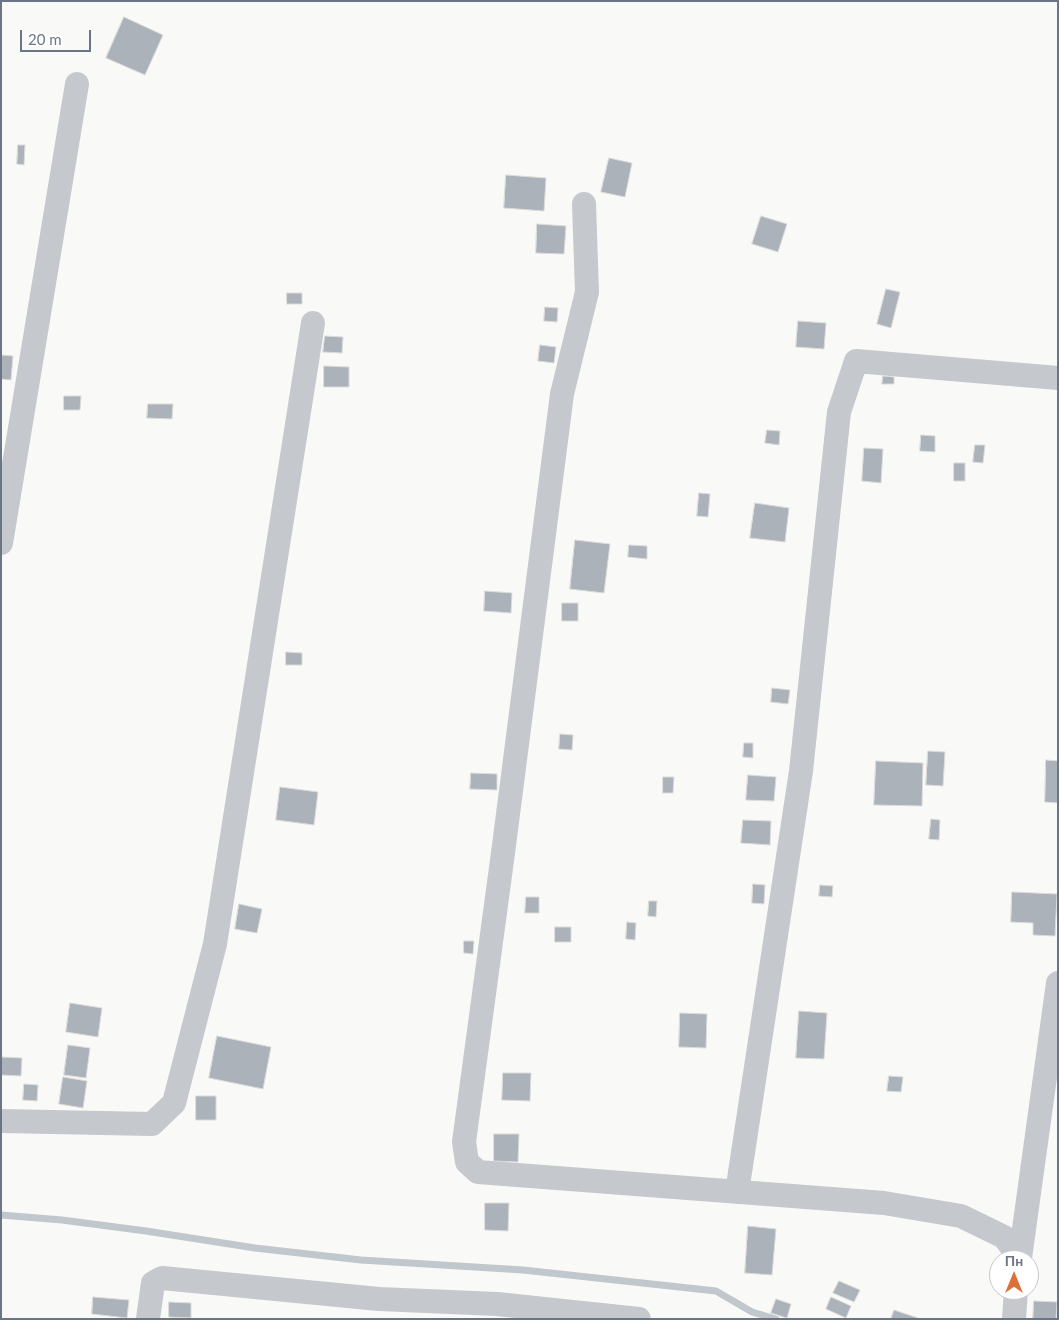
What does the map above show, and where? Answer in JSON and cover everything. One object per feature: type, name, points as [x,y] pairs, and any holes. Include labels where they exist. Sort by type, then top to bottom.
[{"type":"street","points":[[1,544],[77,84]]},
{"type":"street","points":[[584,204],[587,292],[562,394],[464,1142],[467,1162],[478,1172],[884,1203],[961,1216],[1004,1237],[1013,1250]]},
{"type":"street","points":[[1,1121],[152,1124],[174,1103],[215,944],[313,323]]},
{"type":"street","points":[[737,1192],[801,771],[839,412],[856,361],[1058,378]]},
{"type":"street","points":[[1020,1250],[1058,983]]},
{"type":"street","points":[[148,1319],[153,1283],[162,1278],[379,1299],[497,1304],[640,1319]]},
{"type":"street","points":[[1014,1319],[1015,1300]]},
{"type":"building","points":[[124,17],[163,35],[145,75],[106,58]]},
{"type":"building","points":[[18,145],[25,145],[24,165],[17,164]]},
{"type":"building","points":[[609,158],[632,163],[625,197],[601,192]]},
{"type":"building","points":[[506,175],[546,178],[544,211],[504,208]]},
{"type":"building","points":[[761,216],[787,224],[778,252],[752,244]]},
{"type":"building","points":[[537,224],[566,226],[564,254],[536,253]]},
{"type":"building","points":[[886,289],[900,292],[891,328],[877,324]]},
{"type":"building","points":[[287,293],[302,293],[302,304],[287,304]]},
{"type":"building","points":[[545,307],[558,308],[557,322],[544,321]]},
{"type":"building","points":[[798,321],[826,323],[824,349],[796,347]]},
{"type":"building","points":[[325,336],[343,337],[342,353],[323,352]]},
{"type":"building","points":[[540,345],[556,347],[554,363],[538,361]]},
{"type":"building","points":[[1,355],[13,356],[11,380],[1,379]]},
{"type":"building","points":[[324,366],[349,367],[349,387],[324,387]]},
{"type":"building","points":[[883,376],[894,377],[894,384],[882,384]]},
{"type":"building","points":[[64,396],[81,396],[80,410],[64,410]]},
{"type":"building","points":[[148,404],[173,404],[172,419],[147,418]]},
{"type":"building","points":[[767,430],[780,431],[779,445],[765,443]]},
{"type":"building","points":[[921,435],[935,436],[935,452],[920,451]]},
{"type":"building","points":[[975,445],[985,445],[983,463],[973,462]]},
{"type":"building","points":[[864,448],[883,449],[881,483],[862,481]]},
{"type":"building","points":[[954,463],[965,463],[965,481],[954,481]]},
{"type":"building","points":[[699,493],[710,494],[708,517],[697,516]]},
{"type":"building","points":[[755,503],[789,508],[785,542],[750,538]]},
{"type":"building","points":[[575,540],[610,544],[604,593],[570,589]]},
{"type":"building","points":[[629,545],[647,546],[647,559],[628,557]]},
{"type":"building","points":[[485,591],[512,593],[511,613],[484,611]]},
{"type":"building","points":[[562,603],[578,603],[578,621],[562,621]]},
{"type":"building","points":[[286,652],[302,653],[302,665],[286,665]]},
{"type":"building","points":[[772,688],[790,690],[788,704],[771,702]]},
{"type":"building","points":[[560,734],[573,735],[572,750],[559,749]]},
{"type":"building","points":[[744,743],[753,743],[753,758],[743,757]]},
{"type":"building","points":[[928,751],[945,752],[943,786],[926,785]]},
{"type":"building","points":[[1046,760],[1058,761],[1058,803],[1045,802]]},
{"type":"building","points":[[876,761],[923,763],[922,806],[874,805]]},
{"type":"building","points":[[471,773],[497,774],[497,790],[470,789]]},
{"type":"building","points":[[748,775],[776,777],[774,801],[746,800]]},
{"type":"building","points":[[663,777],[674,777],[673,793],[663,793]]},
{"type":"building","points":[[280,787],[318,792],[314,825],[276,820]]},
{"type":"building","points":[[931,819],[940,820],[939,840],[929,839]]},
{"type":"building","points":[[743,820],[771,821],[770,845],[741,843]]},
{"type":"building","points":[[753,884],[765,885],[764,904],[752,903]]},
{"type":"building","points":[[820,885],[833,886],[832,897],[819,896]]},
{"type":"building","points":[[1012,892],[1057,894],[1055,936],[1033,935],[1033,923],[1011,922]]},
{"type":"building","points":[[526,897],[539,897],[539,913],[525,913]]},
{"type":"building","points":[[649,901],[657,901],[656,917],[648,916]]},
{"type":"building","points":[[239,904],[262,909],[257,933],[235,929]]},
{"type":"building","points":[[627,922],[636,923],[635,940],[626,939]]},
{"type":"building","points":[[555,927],[571,927],[571,942],[555,942]]},
{"type":"building","points":[[464,941],[474,941],[473,954],[464,953]]},
{"type":"building","points":[[70,1003],[102,1008],[98,1037],[66,1032]]},
{"type":"building","points":[[799,1011],[827,1013],[824,1059],[796,1058]]},
{"type":"building","points":[[680,1013],[707,1014],[706,1048],[679,1047]]},
{"type":"building","points":[[217,1036],[271,1047],[263,1089],[209,1078]]},
{"type":"building","points":[[68,1045],[90,1048],[86,1078],[64,1075]]},
{"type":"building","points":[[1,1057],[22,1058],[21,1076],[1,1075]]},
{"type":"building","points":[[503,1073],[531,1073],[530,1101],[502,1100]]},
{"type":"building","points":[[889,1076],[903,1077],[901,1092],[887,1091]]},
{"type":"building","points":[[63,1077],[87,1081],[83,1108],[59,1104]]},
{"type":"building","points":[[24,1084],[38,1085],[37,1101],[23,1100]]},
{"type":"building","points":[[196,1096],[216,1096],[216,1120],[196,1120]]},
{"type":"building","points":[[494,1134],[519,1134],[518,1162],[494,1161]]},
{"type":"building","points":[[485,1203],[509,1203],[508,1231],[485,1230]]},
{"type":"building","points":[[748,1226],[776,1229],[772,1275],[745,1273]]},
{"type":"building","points":[[839,1281],[860,1290],[854,1302],[833,1293]]},
{"type":"building","points":[[93,1297],[129,1300],[127,1318],[92,1314]]},
{"type":"building","points":[[831,1297],[851,1306],[846,1318],[826,1309]]},
{"type":"building","points":[[776,1299],[791,1304],[787,1318],[771,1313]]},
{"type":"building","points":[[1034,1301],[1057,1302],[1056,1319],[1033,1319]]},
{"type":"building","points":[[169,1302],[191,1303],[191,1318],[169,1317]]},
{"type":"building","points":[[894,1310],[918,1318],[918,1319],[891,1319]]},
{"type":"waterway","points":[[1,1215],[62,1220],[255,1248],[361,1260],[523,1270],[716,1291],[752,1312],[776,1319]]}]
